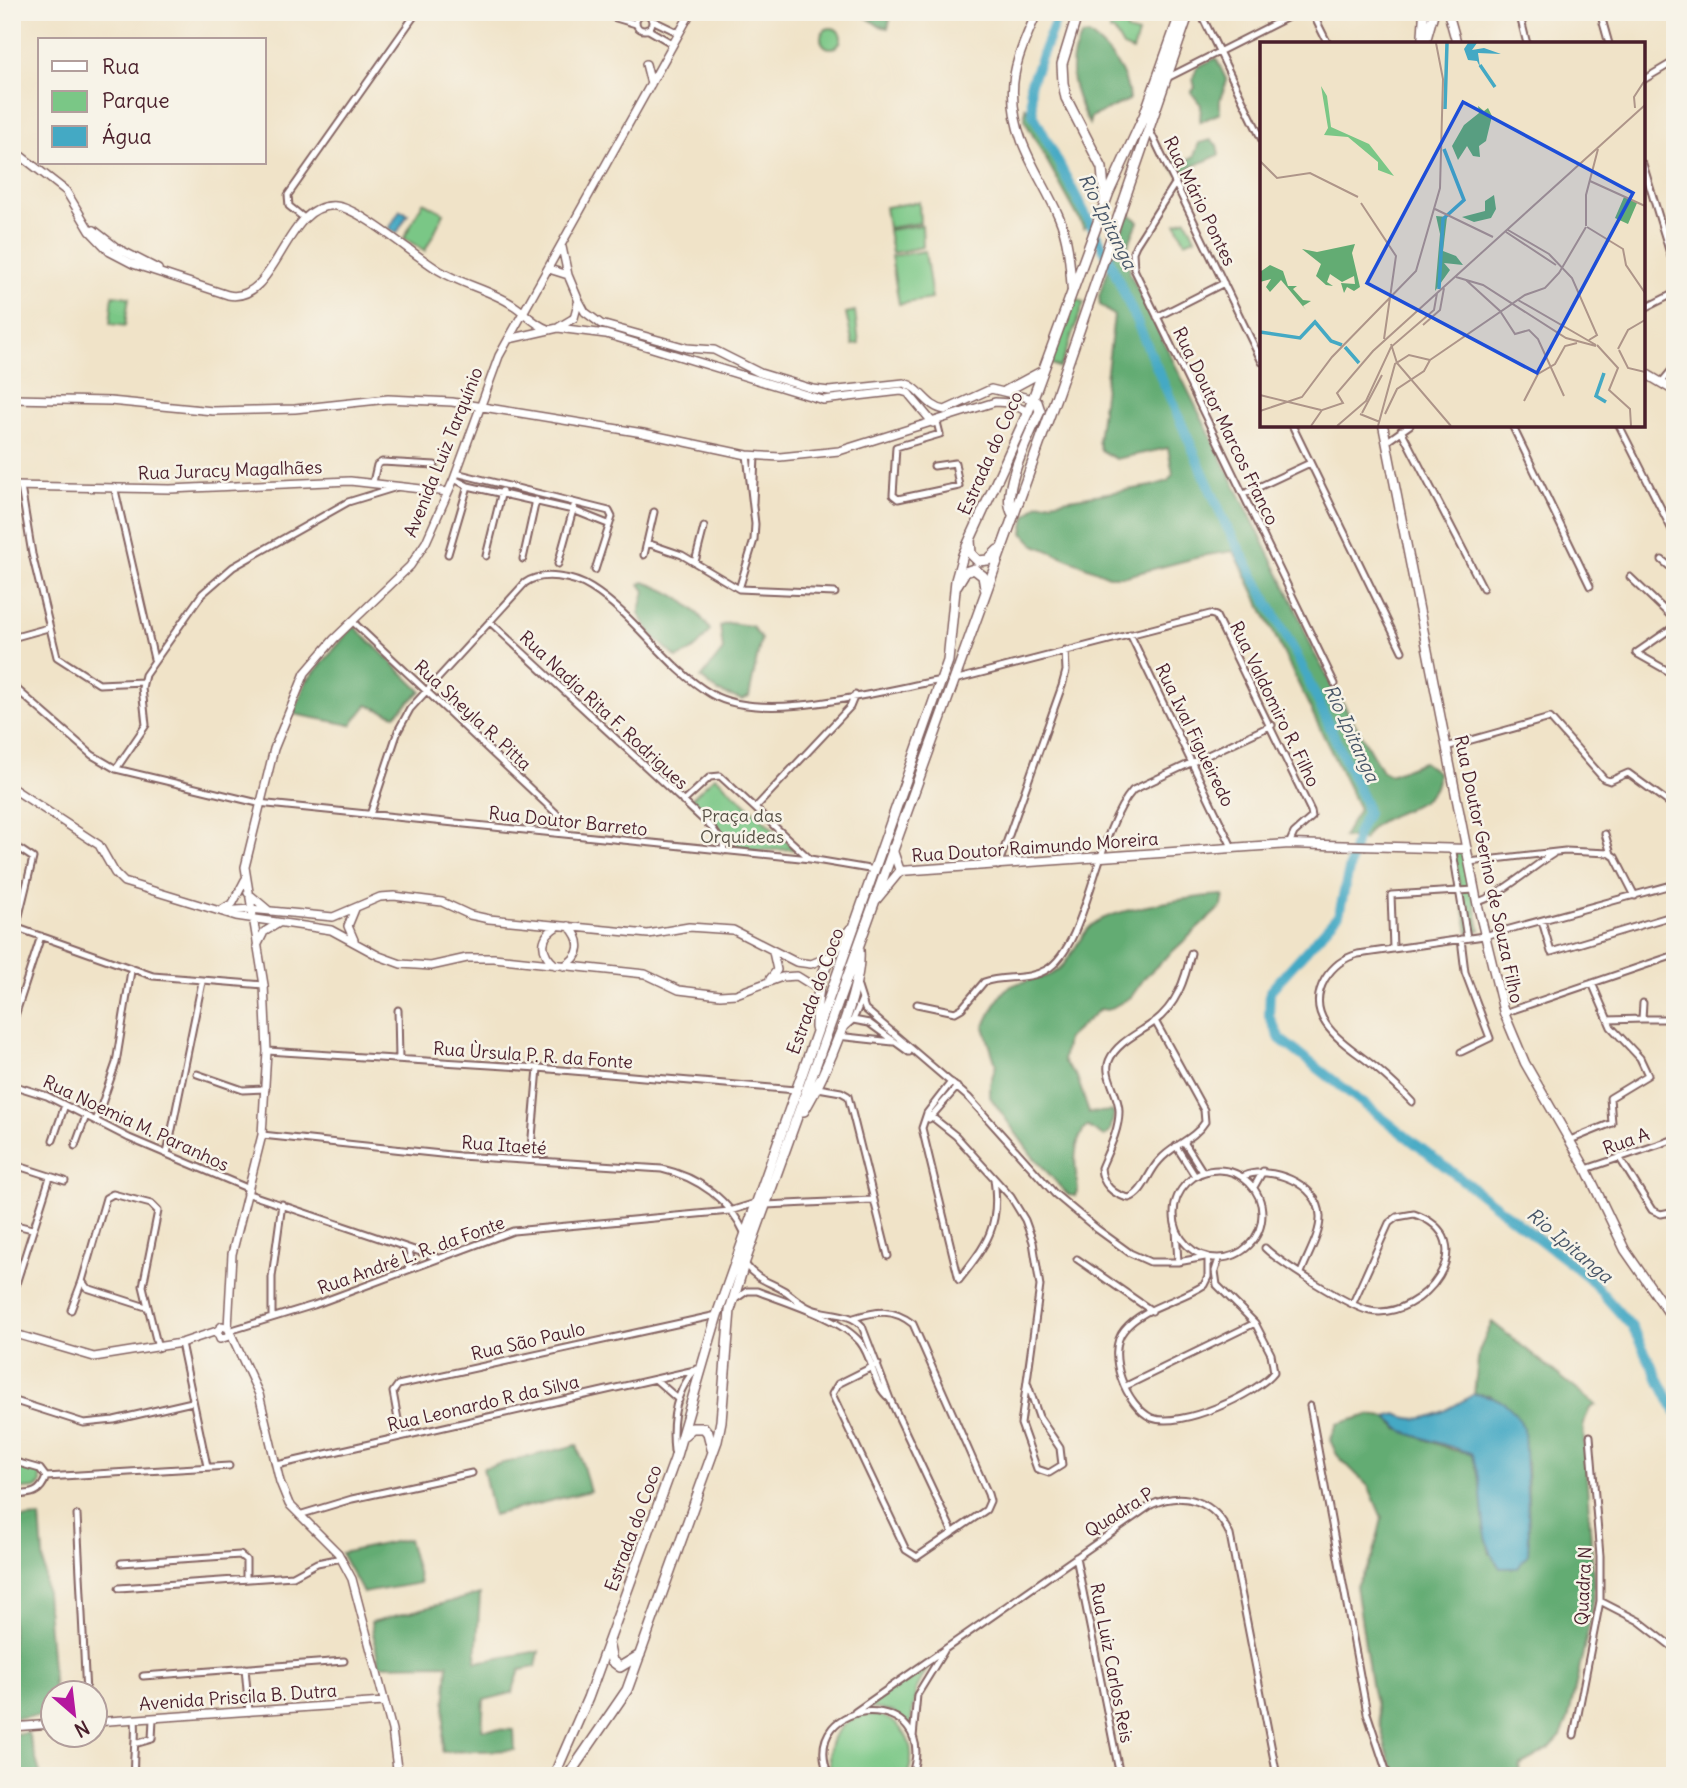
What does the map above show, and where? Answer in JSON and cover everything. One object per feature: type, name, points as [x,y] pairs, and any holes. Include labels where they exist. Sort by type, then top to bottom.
[{"type":"main road","points":[[1037,12],[1019,57],[1014,79],[1014,118],[1024,150],[1060,220],[1072,291]]},
{"type":"main road","points":[[1078,12],[1062,64],[1063,83],[1066,98],[1102,168],[1105,204]]},
{"type":"main road","name":"Estrada do Coco","points":[[568,1776],[583,1750],[619,1704],[643,1651],[712,1454],[722,1421],[732,1301],[796,1090],[942,680],[951,641],[959,566],[970,535],[1028,412],[1105,204],[1144,116],[1181,12]]},
{"type":"main road","name":"Estrada do Coco","points":[[554,1776],[608,1643],[675,1459],[717,1315],[745,1234],[793,1131],[892,848],[1058,392],[1095,278],[1189,12]]},
{"type":"main road","points":[[1423,42],[1424,12]]},
{"type":"main road","points":[[1424,42],[1434,12]]},
{"type":"main road","points":[[1448,12],[1456,42]]},
{"type":"main road","points":[[1006,391],[1043,370]]},
{"type":"main road","points":[[1645,373],[1675,391]]},
{"type":"main road","points":[[1013,514],[1008,507],[1009,490],[1040,411],[1033,399]]},
{"type":"main road","name":"Rua Doutor Gerino de Souza Filho","points":[[1383,427],[1466,849],[1484,936],[1504,1013],[1525,1063],[1586,1169],[1625,1250],[1675,1322]]},
{"type":"main road","points":[[970,535],[971,554],[978,561],[988,560],[1000,547]]},
{"type":"main road","points":[[956,587],[965,572],[974,569],[983,576],[985,594]]},
{"type":"main road","points":[[1454,849],[1464,838]]},
{"type":"main road","name":"Rua Doutor Raimundo Moreira","points":[[900,871],[1289,844],[1330,843],[1371,847],[1466,849]]},
{"type":"main road","name":"Rua Doutor Raimundo Moreira","points":[[892,848],[900,871]]},
{"type":"main road","name":"Rua Doutor Raimundo Moreira","points":[[869,914],[900,871]]},
{"type":"main road","points":[[816,1034],[818,989],[828,957],[856,922]]},
{"type":"main road","points":[[793,1131],[818,1088],[857,981],[858,946]]},
{"type":"main road","points":[[682,1437],[692,1428],[704,1428],[710,1437],[712,1454]]},
{"type":"main road","points":[[608,1643],[612,1661],[620,1667],[631,1663],[643,1651]]},
{"type":"street","points":[[304,218],[289,206],[288,195],[417,12]]},
{"type":"street","points":[[596,12],[636,24],[642,30],[647,29],[673,44]]},
{"type":"street","name":"Avenida Luiz Tarquínio","points":[[223,1333],[228,1310],[232,1254],[262,1135],[266,1089],[264,985],[245,880],[248,843],[258,803],[295,691],[305,673],[419,553],[455,476],[478,407],[509,339],[691,12]]},
{"type":"street","points":[[1200,12],[1260,136]]},
{"type":"street","points":[[1167,78],[1298,12]]},
{"type":"street","points":[[1312,12],[1327,42]]},
{"type":"street","points":[[1519,12],[1526,42]]},
{"type":"street","points":[[1600,12],[1608,42]]},
{"type":"street","points":[[636,24],[639,15],[650,16],[679,33]]},
{"type":"street","points":[[647,29],[650,16]]},
{"type":"street","points":[[1645,79],[1675,61]]},
{"type":"street","points":[[646,64],[651,86]]},
{"type":"street","name":"Rua Mário Pontes","points":[[1149,129],[1260,358]]},
{"type":"street","points":[[12,149],[56,180],[78,212],[114,250],[165,273],[228,295],[243,296],[259,284],[304,218],[325,207],[345,208],[441,272],[513,305],[531,321],[547,329]]},
{"type":"street","points":[[1645,171],[1675,270]]},
{"type":"street","name":"Rua Doutor Marcos Franco","points":[[1176,182],[1133,252],[1134,269],[1335,684]]},
{"type":"street","points":[[562,247],[568,275],[578,299],[585,312],[601,324],[687,348],[704,348],[728,355],[760,373],[814,389],[829,391],[904,383],[911,385],[939,409],[954,407],[986,390],[995,389],[1033,399]]},
{"type":"street","points":[[549,269],[568,275]]},
{"type":"street","points":[[1157,317],[1224,283]]},
{"type":"street","points":[[1645,308],[1675,293]]},
{"type":"street","points":[[558,328],[574,318],[579,309],[578,299]]},
{"type":"street","points":[[513,305],[529,303],[531,321]]},
{"type":"street","points":[[509,339],[558,328],[606,334],[812,399],[841,399],[901,391],[908,393],[935,423],[940,434],[897,447],[894,495],[898,499],[959,485],[956,463],[934,466]]},
{"type":"street","points":[[699,362],[699,352],[704,348]]},
{"type":"street","points":[[722,371],[727,364],[728,355]]},
{"type":"street","points":[[1661,383],[1675,366]]},
{"type":"street","points":[[995,389],[999,397],[995,402]]},
{"type":"street","points":[[12,399],[110,401],[213,411],[295,409],[388,399],[452,402],[643,433],[751,456],[780,457],[839,451],[995,402],[1010,403],[1028,412]]},
{"type":"street","points":[[916,405],[919,427]]},
{"type":"street","points":[[1293,427],[1402,651]]},
{"type":"street","points":[[1386,442],[1406,427]]},
{"type":"street","points":[[1513,427],[1590,586]]},
{"type":"street","points":[[1620,427],[1672,530]]},
{"type":"street","points":[[1401,430],[1483,588]]},
{"type":"street","points":[[740,589],[754,540],[751,456]]},
{"type":"street","points":[[373,482],[377,465],[382,462],[435,465]]},
{"type":"street","points":[[1244,494],[1310,463]]},
{"type":"street","points":[[455,476],[504,485],[536,500],[610,511],[612,517],[595,570]]},
{"type":"street","points":[[455,476],[468,486],[501,493],[520,493],[574,507],[608,524]]},
{"type":"street","points":[[478,488],[482,480]]},
{"type":"street","name":"Rua Juracy Magalhães","points":[[17,486],[115,490],[373,482],[448,492]]},
{"type":"street","points":[[486,556],[504,485]]},
{"type":"street","points":[[17,486],[48,628],[57,657],[89,680],[108,685],[143,682]]},
{"type":"street","points":[[448,554],[468,486]]},
{"type":"street","points":[[116,769],[146,725],[143,682],[154,659],[202,594],[233,567],[348,502],[397,487]]},
{"type":"street","points":[[115,490],[154,659]]},
{"type":"street","points":[[523,559],[536,500]]},
{"type":"street","points":[[558,564],[574,507]]},
{"type":"street","points":[[643,555],[653,512]]},
{"type":"street","points":[[695,562],[705,527]]},
{"type":"street","points":[[647,543],[695,562],[740,589],[835,593]]},
{"type":"street","points":[[1662,560],[1675,571]]},
{"type":"street","points":[[1630,577],[1675,620]]},
{"type":"street","points":[[370,815],[398,731],[426,690],[531,579],[562,578],[591,588],[689,677],[725,701],[740,705],[784,707],[942,680]]},
{"type":"street","name":"Rua Valdomiro R. Filho","points":[[1130,634],[1210,614],[1219,619],[1272,725],[1312,814],[1294,833],[1289,844]]},
{"type":"street","name":"Rua Sheyla R. Pitta","points":[[352,621],[556,813],[563,822],[564,834]]},
{"type":"street","name":"Rua Nadja Rita F. Rodrigues","points":[[490,622],[716,834],[723,843],[724,851]]},
{"type":"street","points":[[1675,626],[1636,653],[1675,675]]},
{"type":"street","points":[[12,638],[48,628]]},
{"type":"street","points":[[954,680],[1130,634]]},
{"type":"street","name":"Rua Ival Figueiredo","points":[[1130,634],[1233,849]]},
{"type":"street","points":[[998,866],[1062,686],[1066,671],[1065,650]]},
{"type":"street","name":"Rua Doutor Barreto","points":[[12,685],[92,755],[116,769],[258,803],[810,859],[875,870]]},
{"type":"street","points":[[755,807],[850,707],[855,695]]},
{"type":"street","points":[[1446,747],[1550,718],[1604,779],[1610,781],[1628,774],[1675,807]]},
{"type":"street","points":[[917,1004],[955,1012],[968,1002],[979,986],[992,979],[1031,976],[1061,959],[1074,932],[1099,858],[1119,810],[1133,790],[1272,725]]},
{"type":"street","points":[[683,802],[710,777],[720,776],[810,859]]},
{"type":"street","points":[[12,788],[99,845],[119,878],[251,919],[319,927],[355,941],[379,957],[401,964],[431,966],[480,957],[645,974],[679,990],[706,994],[736,994],[767,982],[797,976],[818,989]]},
{"type":"street","points":[[1605,834],[1634,896]]},
{"type":"street","points":[[12,844],[33,858],[14,927],[131,971],[202,982],[264,985]]},
{"type":"street","points":[[1454,849],[1465,972],[1490,1038],[1461,1052]]},
{"type":"street","points":[[1469,862],[1556,852],[1613,856]]},
{"type":"street","points":[[1477,902],[1490,899],[1508,883],[1556,852]]},
{"type":"street","points":[[222,911],[233,903],[245,880]]},
{"type":"street","points":[[1412,1102],[1375,1067],[1340,1042],[1329,1028],[1319,1001],[1322,984],[1333,968],[1351,956],[1484,936],[1675,884]]},
{"type":"street","points":[[1393,948],[1392,895],[1475,890]]},
{"type":"street","points":[[247,891],[269,911]]},
{"type":"street","points":[[222,911],[250,909],[339,916],[380,897],[394,896],[442,901],[483,918],[648,934],[689,927],[733,930],[801,963],[811,964],[828,957]]},
{"type":"street","points":[[355,941],[348,926],[356,909]]},
{"type":"street","points":[[1542,921],[1551,952],[1675,915]]},
{"type":"street","points":[[319,927],[328,924],[327,916]]},
{"type":"street","points":[[257,947],[264,932],[280,922]]},
{"type":"street","points":[[559,925],[549,932],[543,943],[545,954],[559,966]]},
{"type":"street","points":[[559,966],[573,959],[579,947],[578,939],[569,926]]},
{"type":"street","points":[[12,1025],[15,1007],[41,936]]},
{"type":"street","points":[[767,982],[776,970],[773,951]]},
{"type":"street","points":[[1156,1021],[1204,1110],[1202,1127],[1157,1162],[1133,1197],[1122,1197],[1103,1181],[1101,1168],[1119,1120],[1119,1102],[1109,1075],[1108,1062],[1115,1051],[1156,1021],[1178,993],[1191,953]]},
{"type":"street","points":[[1504,1013],[1675,955]]},
{"type":"street","points":[[96,1121],[117,1063],[131,971]]},
{"type":"street","points":[[857,981],[865,1009],[957,1087],[1055,1194],[1097,1228],[1140,1259],[1161,1263],[1206,1257]]},
{"type":"street","points":[[167,1154],[202,982]]},
{"type":"street","points":[[1570,1140],[1612,1123],[1610,1098],[1648,1075],[1640,1058],[1608,1020],[1592,983]]},
{"type":"street","points":[[838,1035],[853,1020],[861,1001]]},
{"type":"street","points":[[1642,1019],[1643,1003]]},
{"type":"street","points":[[398,1010],[399,1059]]},
{"type":"street","points":[[1608,1020],[1664,1019]]},
{"type":"street","points":[[853,1020],[869,1023],[893,1042],[918,1056]]},
{"type":"street","points":[[838,1035],[893,1042]]},
{"type":"street","name":"Rua Ùrsula P. R. da Fonte","points":[[267,1051],[538,1068],[796,1090]]},
{"type":"street","points":[[530,1160],[538,1068]]},
{"type":"street","points":[[197,1074],[243,1090],[266,1089]]},
{"type":"street","points":[[951,1082],[923,1122],[923,1134],[959,1280],[991,1234],[997,1202],[994,1179]]},
{"type":"street","name":"Rua Noemia M. Paranhos","points":[[12,1085],[65,1105],[247,1191],[409,1251],[438,1258]]},
{"type":"street","points":[[931,1112],[957,1087]]},
{"type":"street","points":[[818,1088],[848,1096],[888,1255]]},
{"type":"street","points":[[53,1140],[65,1105]]},
{"type":"street","points":[[931,1112],[1009,1195],[1029,1230],[1036,1254],[1040,1286],[1021,1424],[1029,1454],[1037,1469],[1049,1473],[1062,1465],[1062,1454],[1034,1407],[1028,1385]]},
{"type":"street","points":[[75,1146],[86,1116]]},
{"type":"street","name":"Rua Itaeté","points":[[262,1135],[330,1144],[670,1171],[712,1191],[730,1211]]},
{"type":"street","name":"Rua A","points":[[1586,1169],[1675,1139]]},
{"type":"street","points":[[1184,1142],[1203,1172]]},
{"type":"street","points":[[1176,1146],[1195,1176]]},
{"type":"street","points":[[1619,1157],[1652,1210],[1661,1214],[1675,1211]]},
{"type":"street","points":[[12,1164],[65,1181]]},
{"type":"street","points":[[1178,1262],[1175,1205],[1179,1194],[1195,1176],[1219,1170],[1244,1176],[1264,1171],[1281,1175],[1301,1187],[1318,1206],[1320,1220],[1301,1273]]},
{"type":"street","points":[[1254,1187],[1264,1171]]},
{"type":"street","points":[[1176,1228],[1192,1251],[1206,1257],[1219,1259],[1245,1250],[1261,1227],[1263,1213],[1254,1187],[1244,1176]]},
{"type":"street","points":[[16,1284],[50,1177]]},
{"type":"street","points":[[71,1310],[106,1198],[118,1194],[152,1204],[158,1215],[143,1286],[145,1307],[158,1348]]},
{"type":"street","points":[[997,1202],[1009,1195]]},
{"type":"street","points":[[761,1204],[872,1200]]},
{"type":"street","points":[[272,1316],[272,1277],[282,1204]]},
{"type":"street","name":"Rua André L. R. da Fonte","points":[[223,1333],[314,1305],[513,1231],[730,1211],[761,1204]]},
{"type":"street","points":[[730,1211],[745,1234]]},
{"type":"street","points":[[1265,1248],[1301,1273],[1353,1303],[1369,1311],[1391,1309],[1434,1285],[1447,1262],[1446,1248],[1437,1229],[1414,1214],[1397,1217],[1389,1223],[1353,1303]]},
{"type":"street","points":[[12,1224],[32,1230]]},
{"type":"street","points":[[408,1269],[411,1259],[409,1251]]},
{"type":"street","points":[[1204,1285],[1208,1277],[1206,1257]]},
{"type":"street","points":[[1077,1259],[1152,1311]]},
{"type":"street","points":[[1217,1285],[1204,1285],[1130,1323],[1117,1340],[1117,1367],[1139,1407],[1153,1418],[1174,1422],[1196,1417],[1262,1384],[1274,1372],[1272,1354],[1255,1323],[1217,1285],[1215,1271],[1219,1259]]},
{"type":"street","points":[[955,1262],[971,1264]]},
{"type":"street","points":[[744,1264],[757,1279],[804,1306],[856,1320],[876,1311],[896,1313],[913,1324],[990,1501],[986,1510],[917,1557],[906,1550],[832,1394],[838,1384],[878,1364]]},
{"type":"street","points":[[82,1281],[87,1288],[145,1307]]},
{"type":"street","points":[[769,1296],[773,1286]]},
{"type":"street","points":[[732,1301],[751,1290],[834,1324],[863,1346],[883,1392],[890,1399]]},
{"type":"street","points":[[1142,1304],[1145,1315]]},
{"type":"street","name":"Rua São Paulo","points":[[401,1436],[393,1392],[398,1385],[717,1315]]},
{"type":"street","points":[[834,1324],[837,1316]]},
{"type":"street","points":[[850,1334],[858,1329],[856,1320]]},
{"type":"street","points":[[856,1320],[953,1533]]},
{"type":"street","points":[[1126,1386],[1255,1323]]},
{"type":"street","points":[[12,1333],[94,1357],[158,1348],[223,1333],[240,1352],[259,1394],[283,1492],[299,1514],[342,1558],[361,1607],[394,1739],[398,1776]]},
{"type":"street","points":[[181,1343],[207,1466]]},
{"type":"street","points":[[675,1459],[673,1423],[679,1400],[686,1380],[705,1359]]},
{"type":"street","name":"Rua Leonardo R da Silva","points":[[276,1465],[695,1370]]},
{"type":"street","points":[[655,1379],[679,1400]]},
{"type":"street","points":[[12,1400],[84,1423],[114,1420],[192,1402]]},
{"type":"street","points":[[1310,1406],[1367,1713],[1388,1776]]},
{"type":"street","points":[[1023,1409],[1034,1407]]},
{"type":"street","name":"Quadra N","points":[[1574,1735],[1600,1601],[1600,1545],[1590,1436]]},
{"type":"street","points":[[12,1461],[40,1469],[46,1477]]},
{"type":"street","points":[[46,1477],[229,1466]]},
{"type":"street","points":[[299,1514],[472,1473]]},
{"type":"street","points":[[12,1495],[36,1492],[43,1487],[46,1477]]},
{"type":"street","name":"Quadra P","points":[[829,1776],[824,1753],[827,1739],[843,1718],[1163,1500],[1188,1498],[1218,1514],[1230,1535],[1277,1776]]},
{"type":"street","points":[[77,1515],[85,1680]]},
{"type":"street","points":[[121,1563],[240,1555],[246,1560],[246,1579]]},
{"type":"street","name":"Rua Luiz Carlos Reis","points":[[1076,1557],[1120,1776]]},
{"type":"street","points":[[120,1588],[293,1576],[317,1563],[342,1558]]},
{"type":"street","points":[[1600,1601],[1639,1621],[1675,1649]]},
{"type":"street","points":[[911,1776],[916,1762],[913,1737],[917,1695],[930,1669],[948,1645]]},
{"type":"street","points":[[143,1676],[344,1661]]},
{"type":"street","points":[[245,1668],[249,1712]]},
{"type":"street","name":"Avenida Priscila B. Dutra","points":[[108,1721],[384,1702]]},
{"type":"street","points":[[855,1712],[869,1709],[895,1716],[913,1737]]},
{"type":"street","points":[[138,1743],[152,1739],[153,1719]]},
{"type":"street","points":[[134,1776],[134,1758],[138,1743],[135,1720]]},
{"type":"street","points":[[12,1727],[38,1725]]},
{"type":"green space","points":[[859,12],[892,12],[888,28],[879,26]]},
{"type":"green space","points":[[1117,12],[1122,17],[1143,12],[1134,15],[1126,26],[1127,31],[1138,34],[1133,51],[1123,47],[1114,31],[1110,31],[1110,22]]},
{"type":"green space","points":[[827,28],[835,28],[841,38],[835,48],[827,48],[821,42],[821,34]]},
{"type":"green space","points":[[1089,35],[1116,63],[1125,81],[1129,100],[1091,117],[1089,124],[1075,91],[1072,69],[1076,47],[1082,36]]},
{"type":"green space","points":[[1216,58],[1227,81],[1220,99],[1220,113],[1200,122],[1201,105],[1191,92],[1195,88],[1193,78],[1197,67]]},
{"type":"green space","points":[[1025,106],[1088,225],[1084,228],[1025,121]]},
{"type":"green space","points":[[1211,140],[1217,145],[1219,155],[1178,173],[1171,166],[1175,157],[1188,160],[1194,156],[1199,143]]},
{"type":"green space","points":[[423,202],[444,213],[425,251],[404,238]]},
{"type":"green space","points":[[919,202],[920,223],[888,228],[885,207]]},
{"type":"green space","points":[[1131,215],[1138,222],[1127,248],[1130,274],[1293,602],[1314,653],[1382,771],[1390,775],[1423,762],[1437,772],[1435,786],[1429,796],[1381,821],[1370,829],[1364,840],[1343,837],[1359,809],[1234,551],[1207,555],[1126,576],[1109,576],[1035,545],[1023,533],[1026,516],[1038,504],[1152,486],[1168,481],[1173,474],[1168,448],[1116,459],[1101,450],[1098,441],[1114,316],[1100,305],[1099,296],[1126,218]]},
{"type":"green space","points":[[1186,219],[1195,238],[1185,242],[1176,223]]},
{"type":"green space","points":[[922,225],[923,247],[892,253],[888,230]]},
{"type":"green space","points":[[925,251],[932,299],[899,304],[891,256]]},
{"type":"green space","points":[[113,295],[129,297],[125,326],[110,324]]},
{"type":"green space","points":[[1073,298],[1084,302],[1060,368],[1050,363]]},
{"type":"green space","points":[[855,311],[859,344],[853,345],[846,313]]},
{"type":"green space","points":[[644,582],[682,600],[704,621],[710,630],[692,650],[677,658],[653,636],[639,614],[645,591],[640,584]]},
{"type":"green space","points":[[728,623],[752,626],[761,639],[749,697],[742,700],[719,692],[701,678],[723,650],[720,626]]},
{"type":"green space","points":[[354,626],[421,691],[395,715],[367,705],[351,725],[293,714],[306,682]]},
{"type":"green space","name":"Praça das Orquídeas","points":[[715,776],[795,849],[742,851],[689,801]]},
{"type":"green space","points":[[1464,849],[1480,930],[1468,932],[1453,850]]},
{"type":"green space","points":[[1224,895],[1222,906],[1146,976],[1131,997],[1108,1010],[1100,1009],[1067,1039],[1063,1061],[1077,1077],[1089,1113],[1112,1111],[1114,1114],[1110,1132],[1104,1137],[1087,1126],[1078,1140],[1075,1156],[1078,1189],[1075,1196],[1068,1195],[1031,1154],[990,1097],[990,1084],[996,1065],[984,1027],[993,1008],[1005,990],[1011,986],[1047,976],[1059,969],[1086,931],[1101,920],[1154,904]]},
{"type":"green space","points":[[1492,1322],[1596,1405],[1590,1408],[1583,1424],[1594,1587],[1590,1621],[1568,1720],[1561,1736],[1549,1749],[1520,1765],[1518,1776],[1397,1776],[1388,1756],[1372,1690],[1356,1586],[1373,1557],[1382,1518],[1369,1487],[1337,1455],[1330,1440],[1337,1424],[1369,1415],[1386,1417],[1398,1429],[1453,1450],[1471,1453],[1478,1475],[1490,1554],[1529,1536],[1527,1463],[1490,1395],[1474,1394],[1479,1351]]},
{"type":"green space","points":[[577,1445],[590,1491],[493,1515],[483,1468]]},
{"type":"green space","points":[[12,1463],[40,1471],[41,1484],[36,1488],[12,1490]]},
{"type":"green space","points":[[40,1517],[53,1680],[38,1680],[38,1716],[12,1718],[12,1519]]},
{"type":"green space","points":[[408,1539],[420,1583],[363,1593],[341,1553]]},
{"type":"green space","points":[[480,1594],[476,1662],[539,1651],[536,1667],[520,1670],[512,1693],[484,1700],[482,1729],[514,1730],[515,1750],[442,1752],[448,1664],[379,1665],[371,1622]]},
{"type":"green space","points":[[931,1661],[916,1690],[910,1727],[893,1712],[866,1707]]},
{"type":"green space","points":[[865,1714],[888,1719],[904,1733],[911,1752],[907,1776],[833,1776],[829,1755],[834,1738],[846,1723]]},
{"type":"green space","points":[[28,1733],[41,1776],[12,1776],[12,1734]]},
{"type":"water","points":[[400,210],[408,214],[397,233],[389,229]]},
{"type":"water","points":[[1474,1394],[1505,1403],[1524,1429],[1529,1536],[1528,1554],[1518,1568],[1500,1568],[1492,1555],[1484,1527],[1479,1482],[1471,1453],[1404,1432],[1386,1417],[1397,1414],[1407,1418],[1426,1418]]},
{"type":"waterway","name":"Rio Ipitanga","points":[[1059,12],[1030,85],[1033,114],[1110,261],[1226,525],[1297,656],[1365,803],[1367,813],[1357,834],[1339,914],[1270,991],[1269,1016],[1280,1039],[1588,1277],[1632,1327],[1675,1411]]}]
